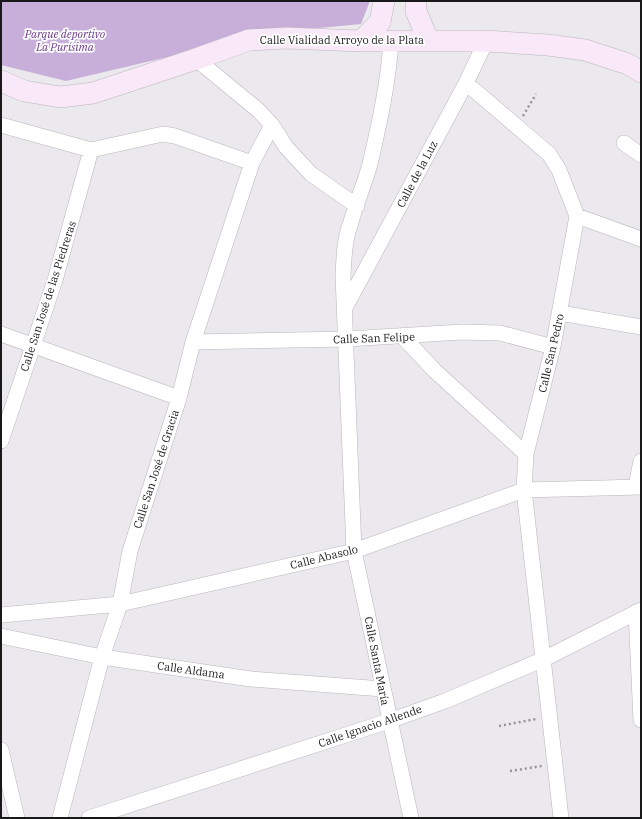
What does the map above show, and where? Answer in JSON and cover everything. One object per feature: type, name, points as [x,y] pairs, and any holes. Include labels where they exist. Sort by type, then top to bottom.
[{"type":"main road","points":[[361,41],[380,22],[384,1]]},
{"type":"main road","points":[[416,1],[416,11],[428,40]]},
{"type":"main road","name":"Calle Vialidad Arroyo de la Plata","points":[[1,81],[24,91],[60,97],[93,93],[196,60],[249,40],[287,38],[361,41],[486,41],[548,45],[586,50],[628,64],[641,72]]},
{"type":"street","name":"Calle Santa María","points":[[391,40],[390,62],[371,157],[357,206],[349,225],[344,254],[343,276],[346,306],[354,551],[389,721],[411,818]]},
{"type":"street","name":"Calle de la Luz","points":[[346,306],[466,82],[486,41]]},
{"type":"street","points":[[196,60],[258,110],[272,125],[286,147],[311,174],[357,206]]},
{"type":"street","points":[[466,82],[549,154],[559,170],[577,216],[641,239]]},
{"type":"street","points":[[1,125],[91,150],[163,134],[175,136],[252,163]]},
{"type":"street","name":"Calle San José de Gracia","points":[[60,818],[102,657],[120,604],[130,552],[179,398],[193,342],[252,163],[272,125]]},
{"type":"street","points":[[624,143],[641,155]]},
{"type":"street","name":"Calle San José de las Piedreras","points":[[1,441],[55,280],[91,150]]},
{"type":"street","name":"Calle San Pedro","points":[[561,818],[524,490],[526,454],[553,347],[577,216]]},
{"type":"street","points":[[560,313],[641,327]]},
{"type":"street","name":"Calle San Felipe","points":[[193,342],[403,337],[462,332],[500,333],[553,347]]},
{"type":"street","points":[[1,334],[179,398]]},
{"type":"street","points":[[403,337],[435,371],[526,454]]},
{"type":"street","points":[[639,486],[641,461]]},
{"type":"street","name":"Calle Abasolo","points":[[1,615],[120,604],[354,551],[524,490],[639,486]]},
{"type":"street","points":[[639,611],[641,720]]},
{"type":"street","name":"Calle Ignacio Allende","points":[[89,818],[389,721],[445,701],[544,659],[639,611]]},
{"type":"street","name":"Calle Aldama","points":[[1,636],[102,657],[251,679],[383,689]]},
{"type":"street","points":[[2,757],[17,818]]},
{"type":"path","points":[[517,127],[536,94]]},
{"type":"path","points":[[499,726],[550,717]]},
{"type":"path","points":[[510,771],[555,764]]},
{"type":"green space","name":"Parque deportivo La Purísima","points":[[1,1],[370,1],[361,24],[226,37],[172,56],[66,81],[1,65]]}]
